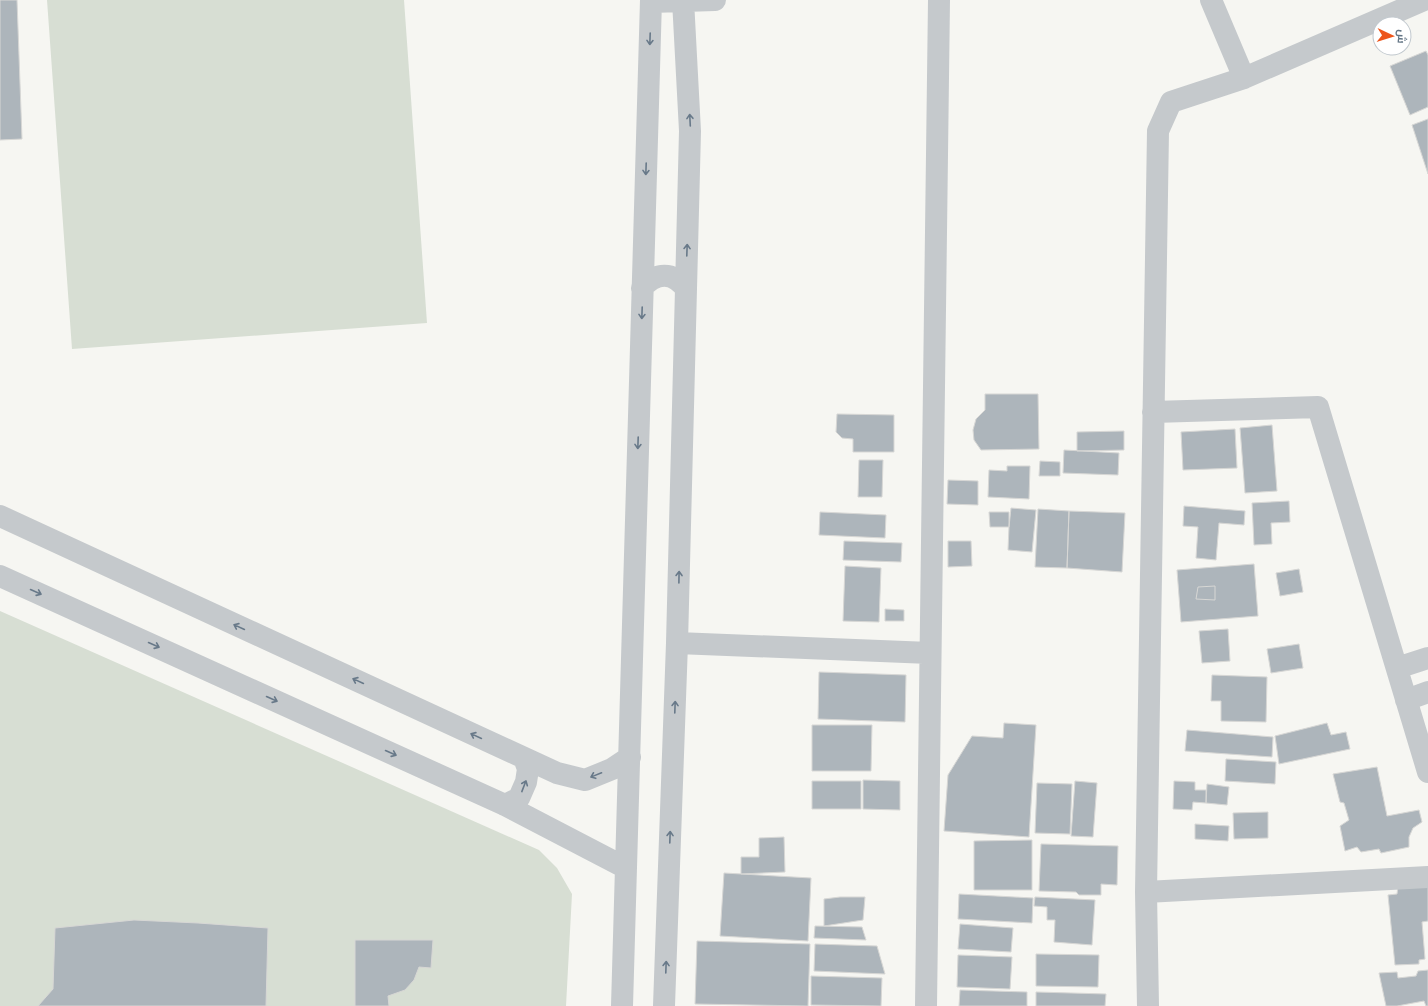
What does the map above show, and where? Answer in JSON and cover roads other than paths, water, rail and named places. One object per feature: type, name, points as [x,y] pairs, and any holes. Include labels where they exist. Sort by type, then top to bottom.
[{"type":"street","points":[[622,1006],[651,1],[715,0]]},
{"type":"street","points":[[926,1006],[939,0]]},
{"type":"street","points":[[1211,0],[1244,78]]},
{"type":"street","points":[[1148,1006],[1146,892],[1158,132],[1171,102],[1244,78],[1424,0]]},
{"type":"street","points":[[664,1006],[677,643],[690,131],[683,1]]},
{"type":"street","points":[[642,288],[656,277],[664,276],[673,277],[686,289]]},
{"type":"street","points":[[1153,412],[1318,407],[1428,772]]},
{"type":"street","points":[[0,516],[557,773],[585,780],[612,769],[630,757]]},
{"type":"street","points":[[0,576],[505,805],[626,868]]},
{"type":"street","points":[[677,643],[930,653]]},
{"type":"street","points":[[1397,668],[1428,658]]},
{"type":"street","points":[[1406,700],[1428,692]]},
{"type":"street","points":[[505,805],[519,798],[526,782],[528,770],[524,758]]},
{"type":"street","points":[[1146,892],[1428,877]]}]
